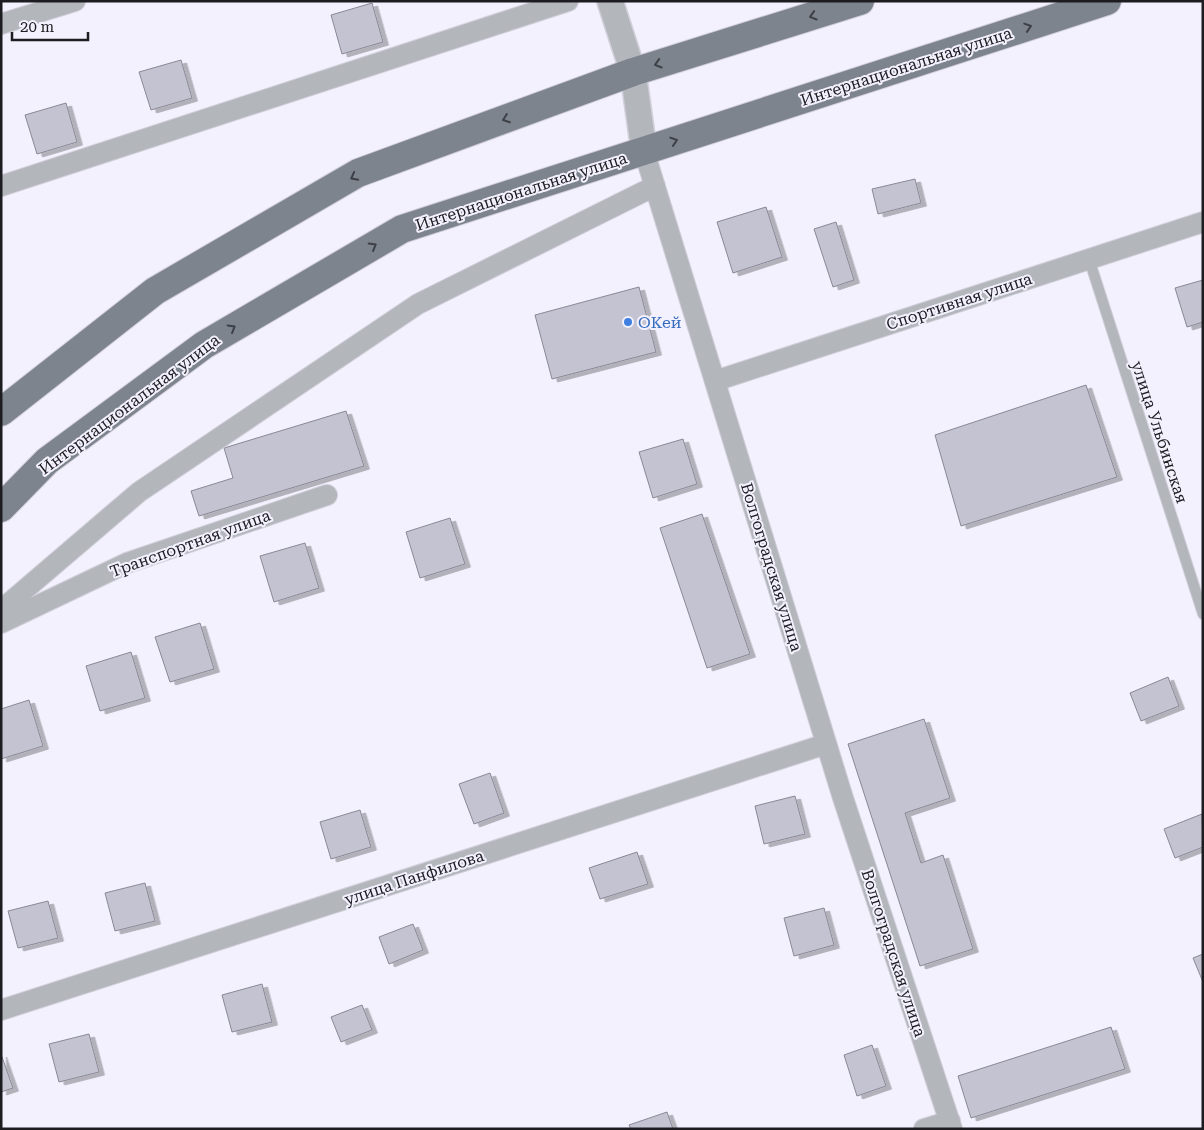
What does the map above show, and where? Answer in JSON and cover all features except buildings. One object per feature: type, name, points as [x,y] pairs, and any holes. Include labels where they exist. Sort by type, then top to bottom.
[{"type":"main road","points":[[1,412],[155,291],[358,174],[633,72],[860,1]]},
{"type":"main road","name":"Интернациональная улица","points":[[1,508],[47,461],[204,344],[402,229],[1107,1]]},
{"type":"street","points":[[1,24],[75,1]]},
{"type":"street","points":[[1,186],[568,1]]},
{"type":"street","name":"Волгоградская улица","points":[[610,1],[633,72],[644,151],[842,798],[951,1125]]},
{"type":"street","points":[[1,610],[139,492],[418,304],[655,186]]},
{"type":"street","name":"Спортивная улица","points":[[715,381],[1203,222]]},
{"type":"street","name":"Транспортная улица","points":[[1,623],[127,563],[328,495]]},
{"type":"street","name":"улица Панфилова","points":[[1,1010],[826,744]]},
{"type":"street","points":[[924,1129],[951,1125]]},
{"type":"lane","name":"улица Ульбинская","points":[[1089,259],[1203,614]]},
{"type":"place","name":"ОКей","points":[[628,322]]}]
